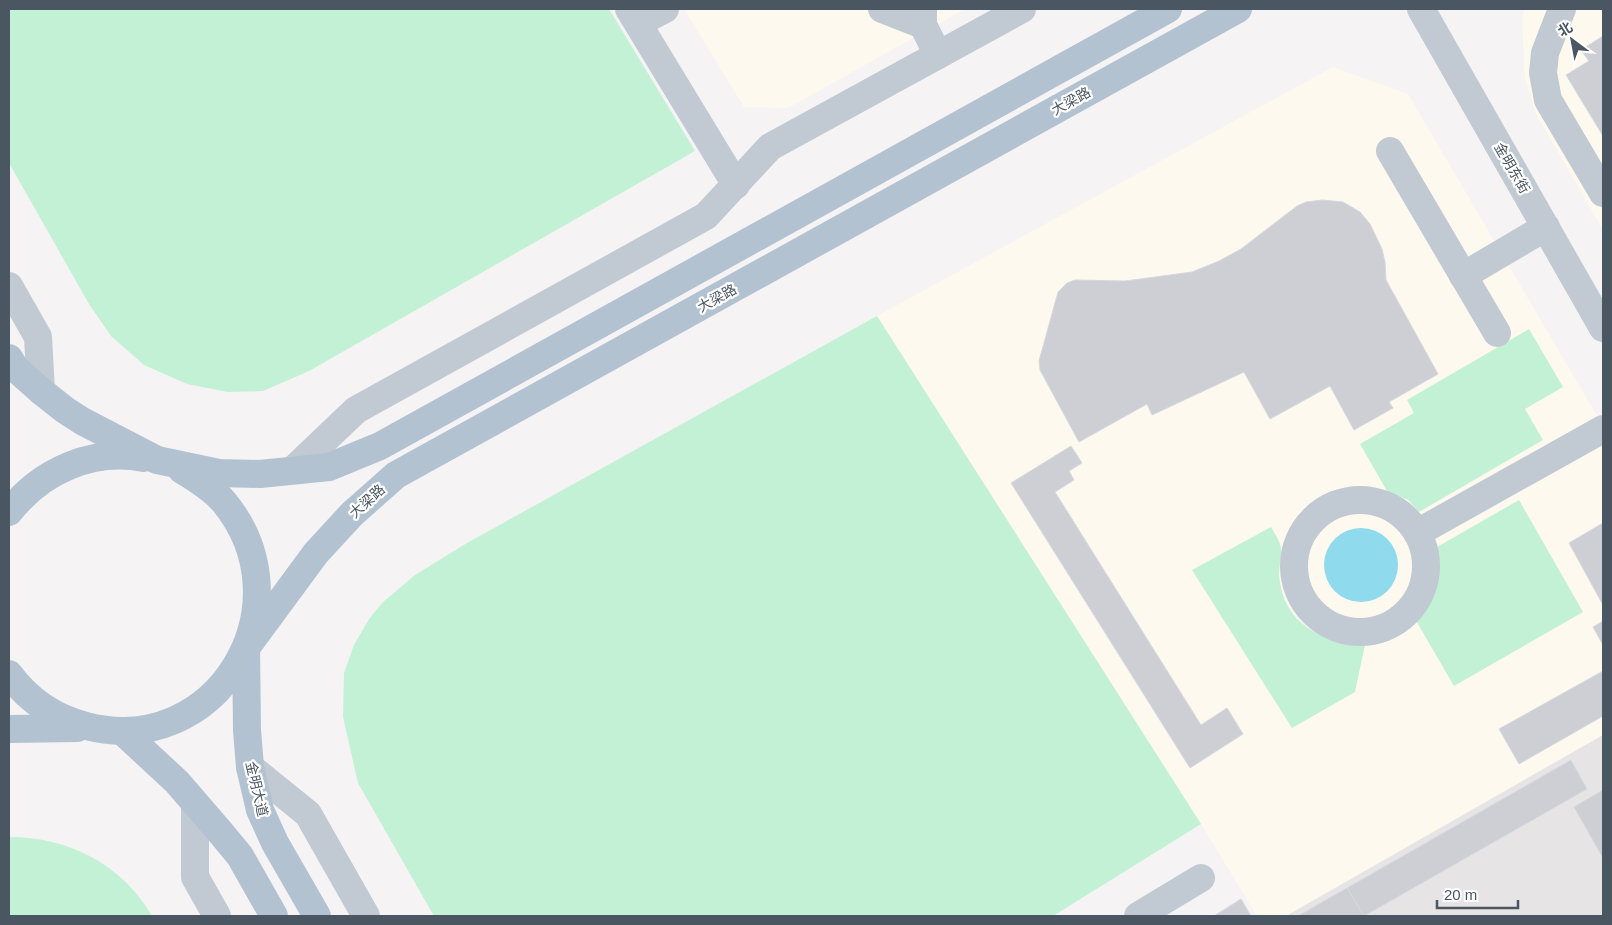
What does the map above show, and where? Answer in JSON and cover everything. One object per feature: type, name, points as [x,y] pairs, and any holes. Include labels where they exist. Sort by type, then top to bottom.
[{"type":"main road","points":[[9,512],[25,493],[44,478],[72,464],[87,460],[110,456],[134,456],[218,473],[260,474],[329,467],[380,446],[1168,9]]},
{"type":"main road","name":"大梁路","points":[[246,648],[316,553],[352,514],[396,475],[1238,9]]},
{"type":"main road","points":[[9,358],[15,368],[41,392],[82,421],[157,460],[182,470],[204,483],[223,501],[238,522],[250,546],[256,571],[258,597],[254,623],[246,648],[236,668],[222,686],[205,701],[186,713],[166,723],[122,731],[92,728],[9,729]]},
{"type":"main road","name":"金明大道","points":[[246,648],[247,730],[250,767],[260,810],[275,843],[317,916]]},
{"type":"main road","points":[[9,674],[17,685],[34,701],[54,714],[76,724],[92,728]]},
{"type":"main road","points":[[122,731],[177,782],[240,856],[274,916]]},
{"type":"street","points":[[665,9],[633,16],[736,184]]},
{"type":"street","points":[[882,9],[923,17],[938,55]]},
{"type":"street","points":[[294,470],[356,410],[706,216],[770,147],[1022,9]]},
{"type":"street","name":"金明东街","points":[[1421,9],[1603,328]]},
{"type":"street","points":[[1562,9],[1545,53],[1543,73],[1548,100],[1603,193]]},
{"type":"street","points":[[1390,152],[1496,333]]},
{"type":"street","points":[[1463,276],[1546,227]]},
{"type":"street","points":[[9,286],[38,337],[41,392]]},
{"type":"street","points":[[1417,533],[1603,429]]},
{"type":"street","points":[[1356,500],[1373,501],[1388,506],[1401,514],[1417,533],[1425,553],[1424,584],[1418,598],[1408,611],[1396,621],[1366,632],[1342,629],[1320,619],[1300,595],[1295,580],[1293,564],[1296,548],[1312,520],[1325,509],[1340,503],[1356,500]]},
{"type":"street","points":[[250,767],[308,814],[366,916]]},
{"type":"street","points":[[196,804],[195,877],[217,916]]},
{"type":"street","points":[[1138,916],[1201,878]]},
{"type":"shaded area","points":[[684,9],[965,9],[788,108],[744,107]]},
{"type":"shaded area","points":[[1524,9],[1603,9],[1603,230],[1535,112],[1525,78],[1522,20]]},
{"type":"shaded area","points":[[1333,67],[1408,94],[1603,426],[1603,735],[1286,916],[1257,916],[1201,824],[877,316]]},
{"type":"shaded area","points":[[1603,735],[1603,916],[1286,916]]},
{"type":"green space","points":[[9,9],[609,9],[695,151],[309,371],[263,391],[228,392],[187,384],[144,365],[111,336],[89,304],[9,163]]},
{"type":"green space","points":[[877,316],[1201,824],[1053,916],[434,916],[358,783],[343,717],[344,673],[354,645],[369,619],[382,603],[415,575],[467,543]]},
{"type":"green space","points":[[1529,329],[1563,387],[1525,409],[1543,440],[1419,512],[1408,500],[1387,491],[1360,444],[1414,413],[1407,400]]},
{"type":"green space","points":[[1519,500],[1583,612],[1454,686],[1415,619],[1436,586],[1439,570],[1437,547]]},
{"type":"green space","points":[[1271,527],[1281,547],[1279,575],[1282,592],[1296,618],[1307,627],[1334,640],[1365,645],[1355,692],[1292,728],[1192,570]]},
{"type":"green space","points":[[9,837],[31,838],[52,842],[72,848],[91,857],[109,868],[125,882],[140,898],[152,916],[9,916]]},
{"type":"water","points":[[1361,528],[1382,534],[1392,544],[1398,565],[1392,586],[1382,596],[1361,602],[1340,596],[1330,586],[1324,565],[1330,544],[1340,534]]},
{"type":"building","points":[[1603,36],[1603,136],[1566,75],[1589,61],[1581,50]]},
{"type":"building","points":[[1322,200],[1343,202],[1360,212],[1370,224],[1382,249],[1386,280],[1438,374],[1389,402],[1393,408],[1354,430],[1330,386],[1270,419],[1244,372],[1152,415],[1147,404],[1079,442],[1040,370],[1039,361],[1058,292],[1067,283],[1075,280],[1125,281],[1192,272],[1219,261],[1241,249],[1297,206],[1306,202]]},
{"type":"building","points":[[1071,446],[1082,463],[1069,471],[1074,480],[1055,492],[1201,725],[1227,708],[1243,734],[1190,768],[1011,483]]},
{"type":"building","points":[[1603,523],[1603,605],[1569,543]]},
{"type":"building","points":[[1603,621],[1603,645],[1593,627]]},
{"type":"building","points":[[1603,671],[1603,716],[1519,764],[1499,729]]},
{"type":"building","points":[[1571,760],[1587,789],[1364,916],[1347,888]]},
{"type":"building","points":[[1603,790],[1603,858],[1574,807]]},
{"type":"building","points":[[1347,888],[1364,916],[1298,916]]},
{"type":"building","points":[[1241,899],[1251,916],[1214,916]]}]
